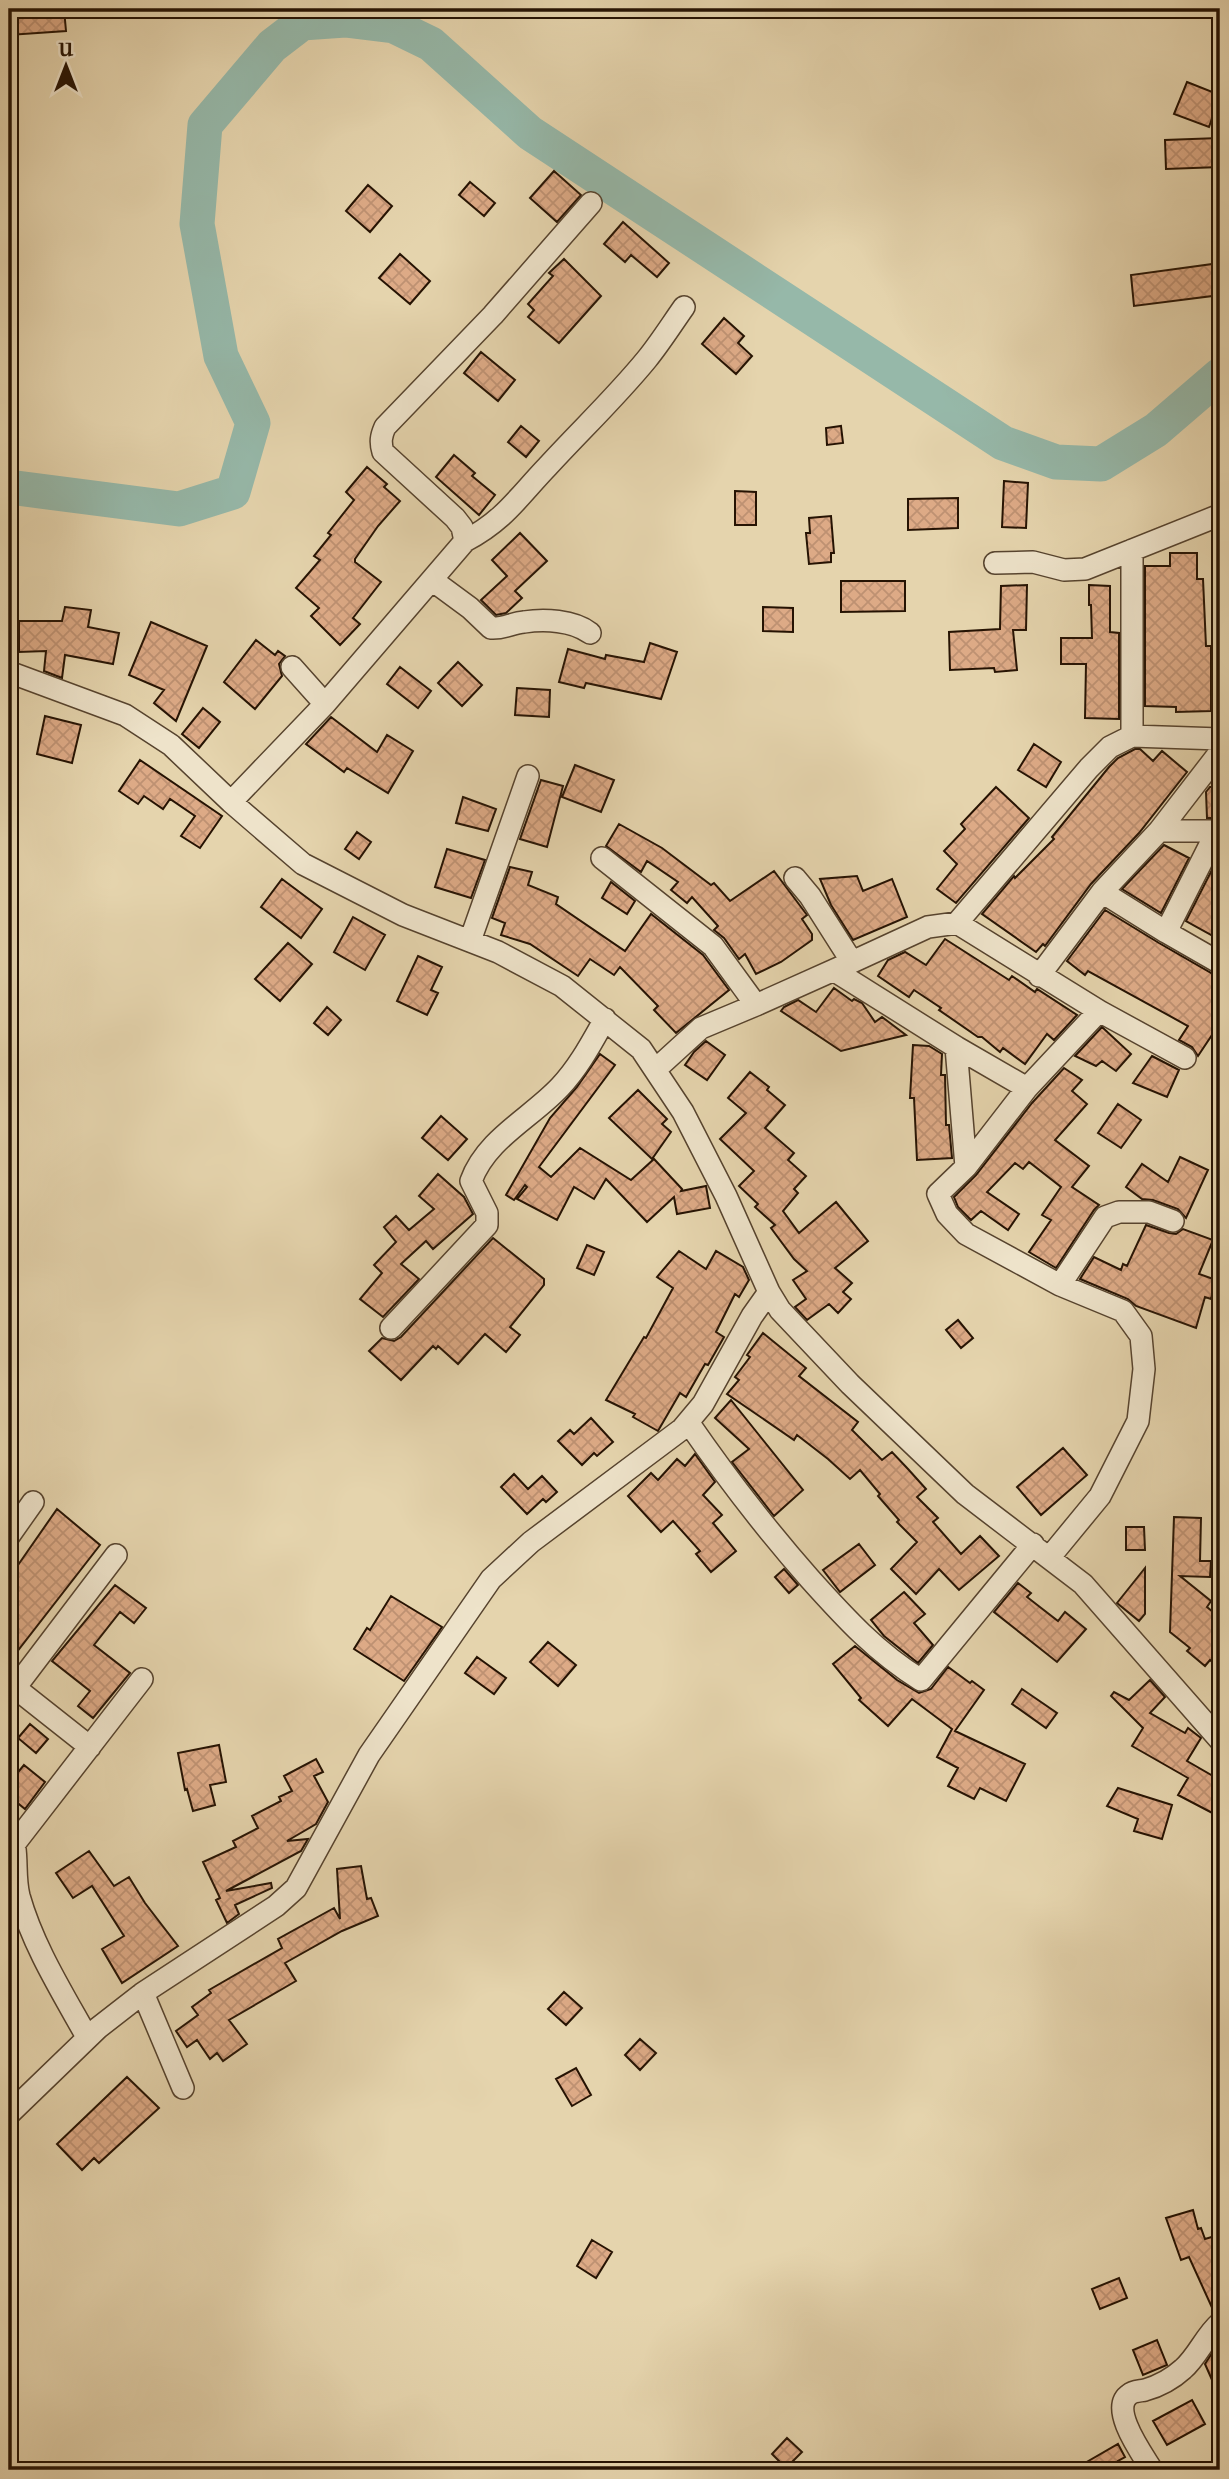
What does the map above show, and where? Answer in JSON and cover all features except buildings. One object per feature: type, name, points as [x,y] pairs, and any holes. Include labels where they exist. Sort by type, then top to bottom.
[{"type":"street","points":[[466,541],[462,527],[455,518],[383,452],[380,443],[383,432],[493,315],[592,203]]},
{"type":"street","points":[[231,802],[325,704],[466,541],[492,525],[516,504],[545,468],[625,385],[684,307]]},
{"type":"street","points":[[995,563],[1033,562],[1064,570],[1085,569],[1220,515]]},
{"type":"street","points":[[1132,550],[1132,736]]},
{"type":"street","points":[[432,580],[470,608],[491,628],[502,629],[521,622],[569,623],[590,633]]},
{"type":"street","points":[[292,667],[325,704]]},
{"type":"street","points":[[9,672],[125,715],[172,745],[231,802],[303,864],[403,915],[498,952],[562,986],[641,1049],[683,1112],[780,1310],[901,1434],[965,1494],[1083,1584],[1220,1740]]},
{"type":"street","points":[[656,1069],[701,1028],[928,928],[957,923],[1089,768],[1111,747],[1132,736],[1220,739]]},
{"type":"street","points":[[1039,975],[1102,892],[1158,831],[1220,752]]},
{"type":"street","points":[[470,941],[528,776]]},
{"type":"street","points":[[1158,831],[1219,831],[1166,932]]},
{"type":"street","points":[[602,858],[713,946],[756,1005]]},
{"type":"street","points":[[795,878],[810,896],[844,966],[957,1047],[1027,1088]]},
{"type":"street","points":[[1102,892],[1220,963]]},
{"type":"street","points":[[957,923],[1099,1011],[1185,1058]]},
{"type":"street","points":[[688,1422],[742,1498],[859,1634],[921,1680],[1041,1551],[1100,1496],[1138,1421],[1144,1369],[1141,1336],[1123,1311],[1060,1285],[966,1234],[947,1214],[938,1194],[966,1167],[1027,1088],[1099,1011]]},
{"type":"street","points":[[391,1328],[487,1225],[487,1213],[471,1181],[492,1146],[560,1087],[589,1048],[605,1018]]},
{"type":"street","points":[[957,1047],[966,1167]]},
{"type":"street","points":[[1060,1285],[1105,1217],[1119,1212],[1149,1212],[1174,1220]]},
{"type":"street","points":[[9,2114],[87,2037],[144,1993],[276,1906],[296,1888],[369,1755],[491,1579],[531,1542],[682,1429],[704,1404],[752,1316],[769,1292]]},
{"type":"street","points":[[9,1536],[33,1502]]},
{"type":"street","points":[[90,1747],[12,1685],[116,1555]]},
{"type":"street","points":[[87,2037],[41,1953],[19,1897],[11,1840],[90,1747],[142,1679]]},
{"type":"street","points":[[144,1993],[183,2088]]},
{"type":"street","points":[[1152,2470],[1125,2423],[1123,2402],[1130,2393],[1163,2384],[1184,2369],[1211,2331],[1220,2323]]},
{"type":"waterway","points":[[9,487],[179,509],[233,492],[253,423],[221,356],[197,224],[205,125],[272,46],[302,23],[345,20],[394,26],[431,44],[530,133],[1003,443],[1056,462],[1101,464],[1156,430],[1220,375]]}]
